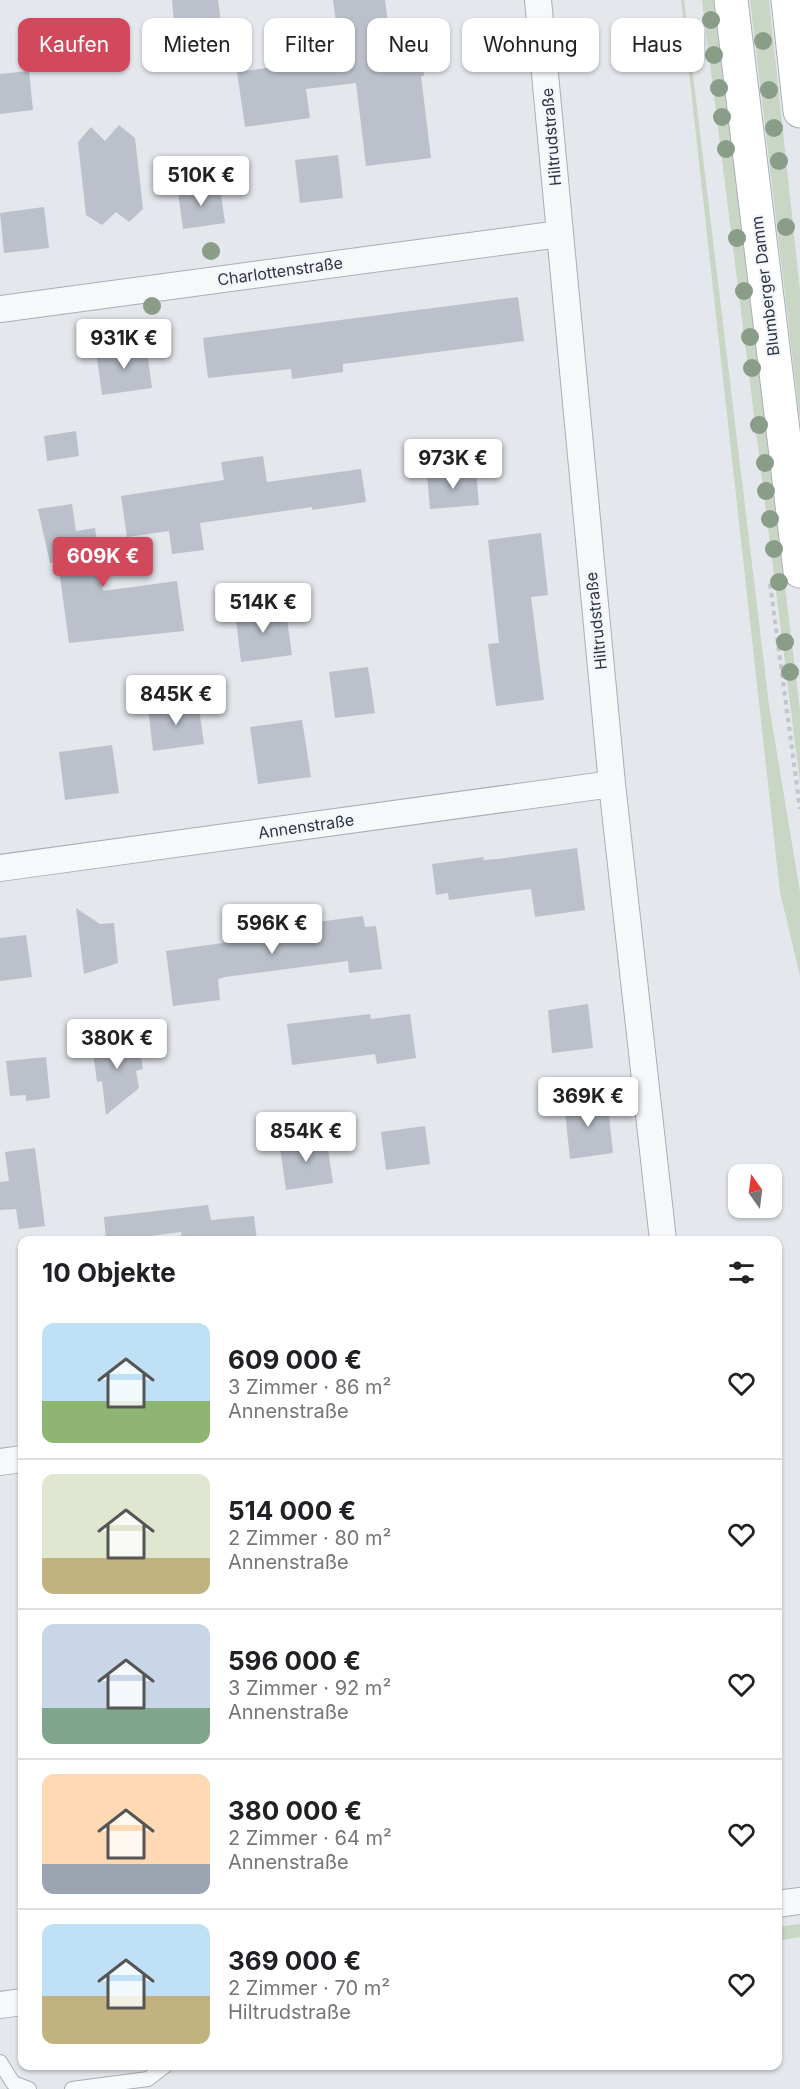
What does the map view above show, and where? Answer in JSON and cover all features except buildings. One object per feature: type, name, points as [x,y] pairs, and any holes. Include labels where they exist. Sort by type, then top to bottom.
[{"type":"main road","name":"Blumberger Damm","points":[[731,0],[800,571]]},
{"type":"main road","points":[[788,0],[800,111]]},
{"type":"street","name":"Hiltrudstraße","points":[[538,0],[612,784],[663,1236]]},
{"type":"street","name":"Charlottenstraße","points":[[0,309],[560,234]]},
{"type":"street","name":"Annenstraße","points":[[0,868],[612,784]]},
{"type":"street","points":[[0,1462],[18,1460]]},
{"type":"street","points":[[782,1903],[800,1901]]},
{"type":"street","points":[[0,2005],[18,2003]]},
{"type":"lane","points":[[0,2062],[13,2083],[29,2089]]},
{"type":"lane","points":[[72,2089],[148,2079],[160,2070]]},
{"type":"green space","points":[[681,0],[684,0],[686,18],[683,18]]},
{"type":"green space","points":[[702,0],[714,0],[800,710],[800,783]]},
{"type":"green space","points":[[750,0],[769,0],[800,291],[800,421]]},
{"type":"green space","points":[[689,72],[693,72],[769,705],[800,892],[800,976],[780,892]]},
{"type":"green space","points":[[800,1924],[800,1937],[782,1940],[782,1926]]}]
